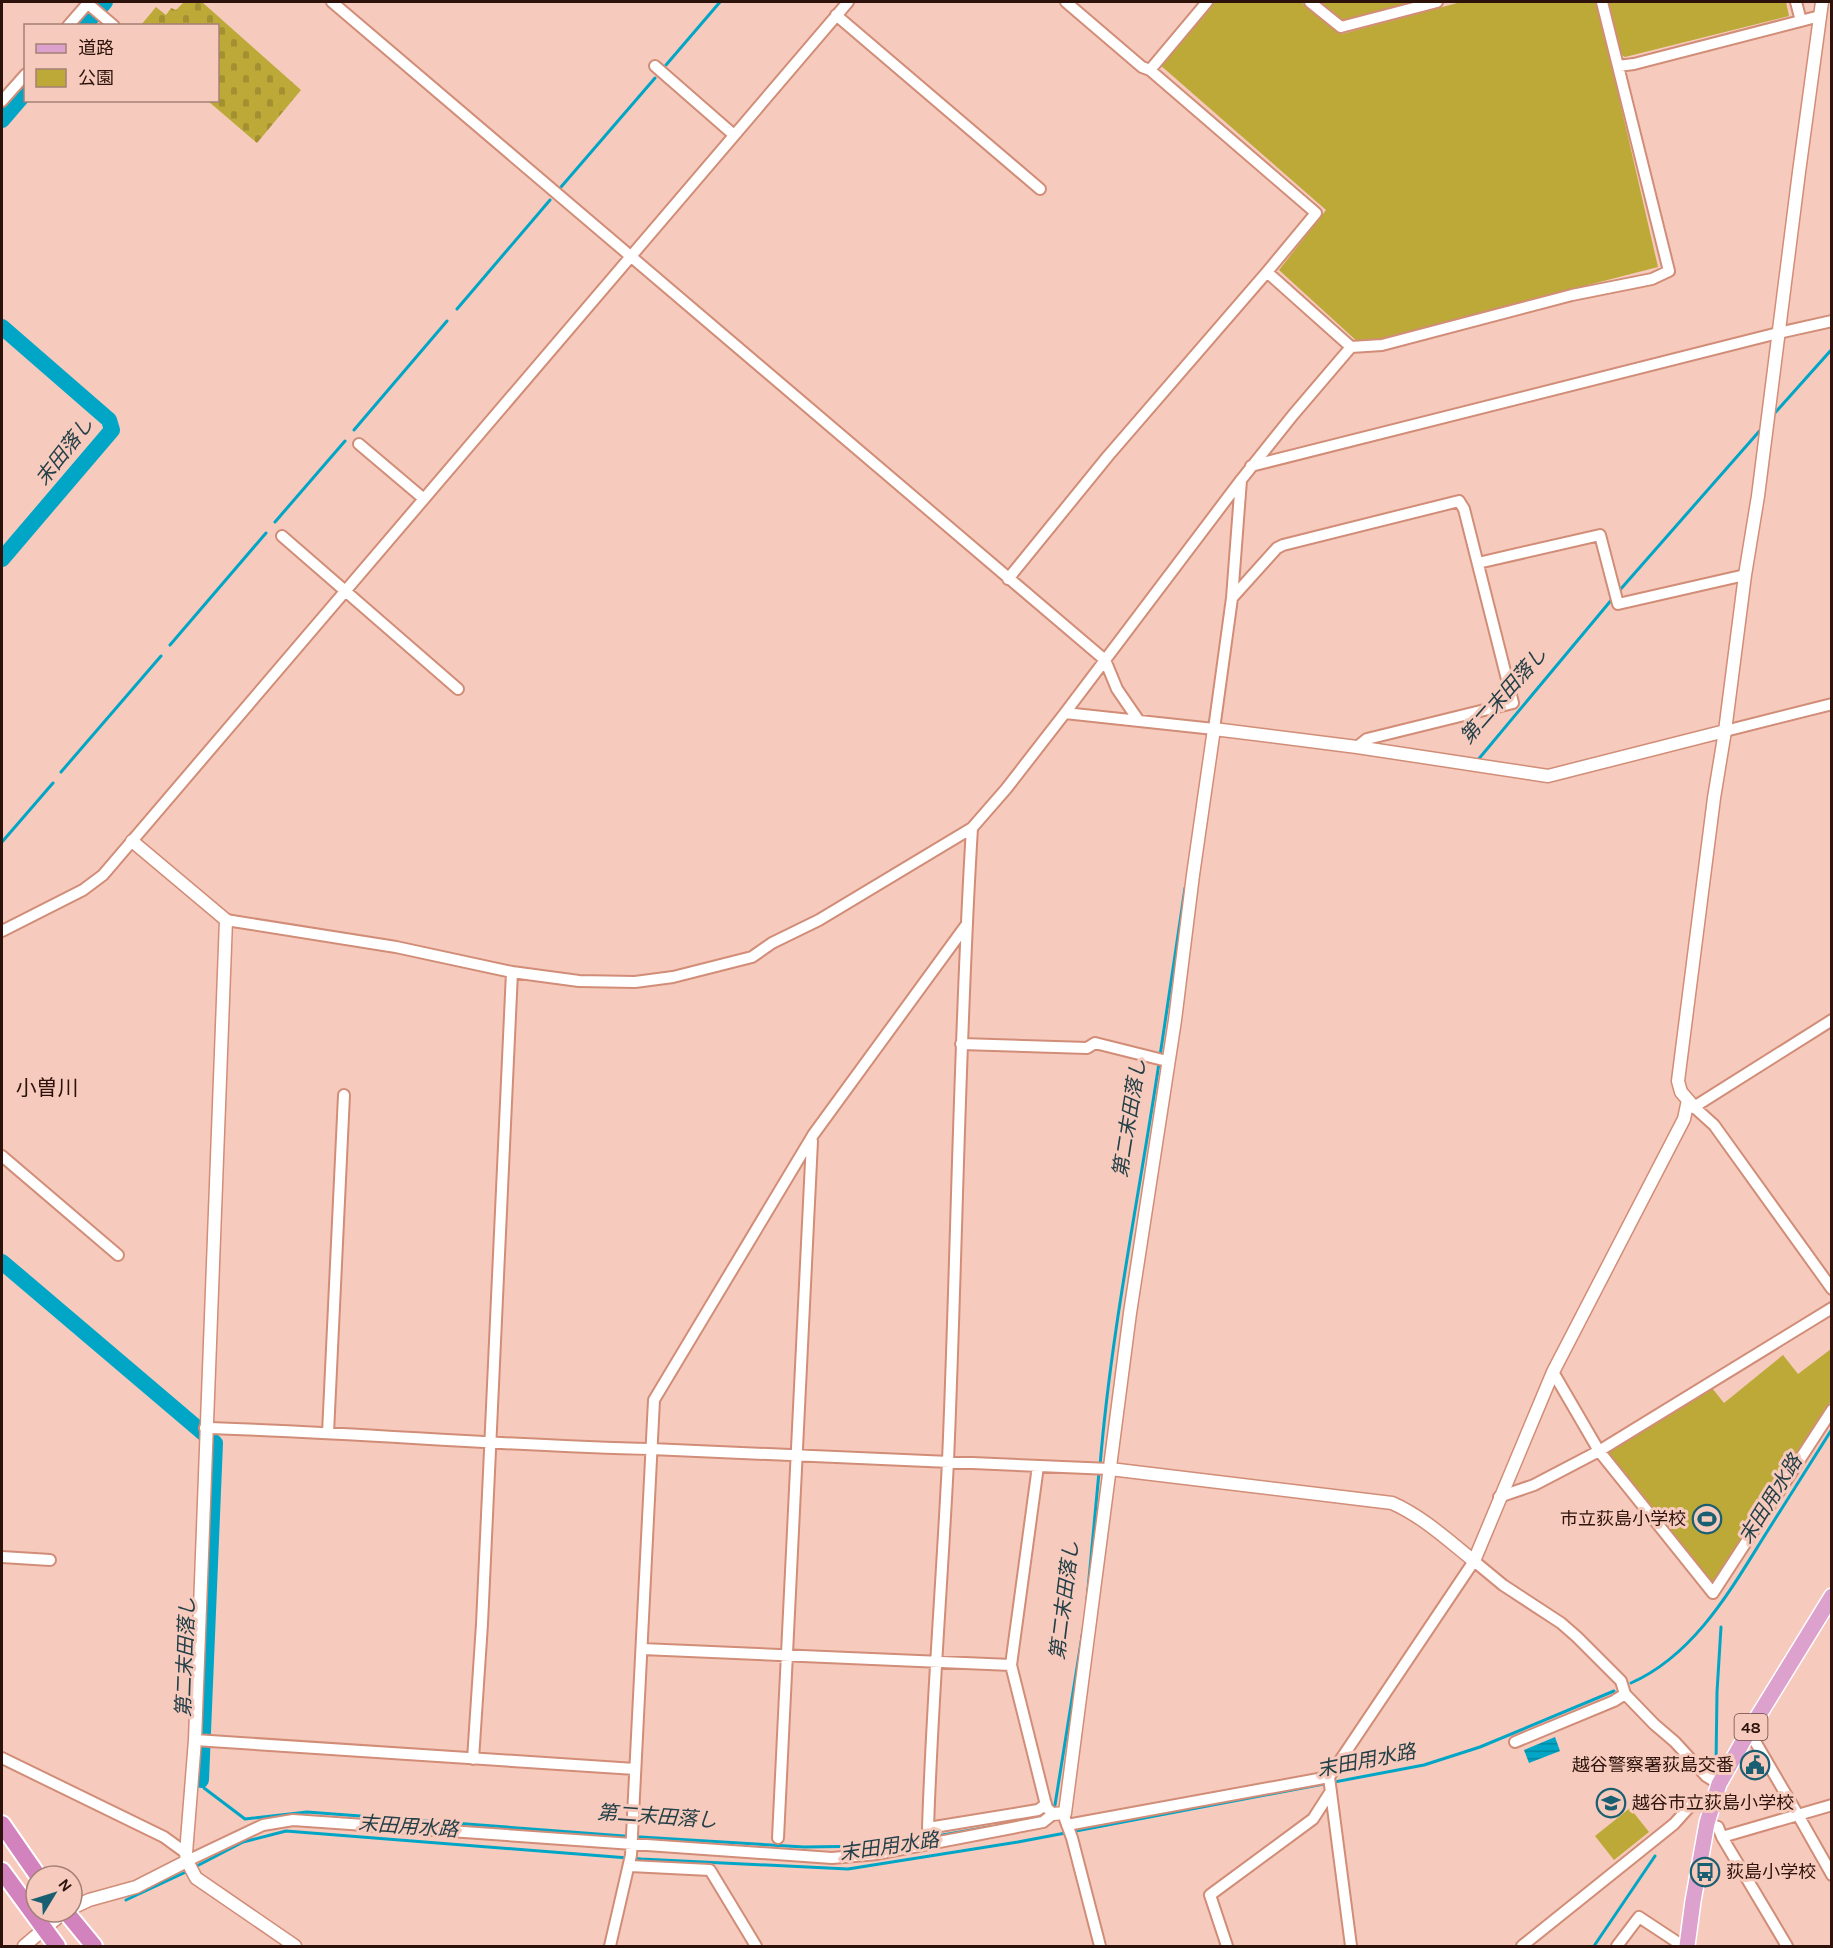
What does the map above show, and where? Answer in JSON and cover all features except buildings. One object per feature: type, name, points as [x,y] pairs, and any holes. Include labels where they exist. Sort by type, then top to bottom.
[{"type":"highway","points":[[2,1824],[30,1864]]},
{"type":"highway","points":[[2,1871],[57,1947]]},
{"type":"highway","points":[[75,1924],[94,1947]]},
{"type":"main road","name":"48","points":[[1685,1947],[1707,1823],[1719,1784],[1832,1596]]},
{"type":"street","points":[[70,24],[88,2],[112,24]]},
{"type":"street","points":[[332,2],[1105,660],[1117,689],[1139,721]]},
{"type":"street","points":[[2,931],[93,884],[848,2]]},
{"type":"street","points":[[1008,579],[1108,456],[1316,213],[1150,70],[1142,67],[1066,2]]},
{"type":"street","points":[[1150,70],[1207,2]]},
{"type":"street","points":[[1310,2],[1341,27],[1437,2]]},
{"type":"street","points":[[1267,272],[1352,347],[1382,345],[1572,295],[1652,279],[1669,271],[1602,2]]},
{"type":"street","points":[[1796,2],[1802,21]]},
{"type":"street","points":[[1822,2],[1826,15],[1778,333],[1758,496],[1714,798],[1678,1081],[1681,1092],[1714,1125],[1832,1289]]},
{"type":"street","points":[[836,15],[1040,189]]},
{"type":"street","points":[[1618,66],[1826,15]]},
{"type":"street","points":[[654,66],[734,135]]},
{"type":"street","points":[[2,101],[24,76]]},
{"type":"street","points":[[1251,466],[1832,321]]},
{"type":"street","points":[[132,841],[226,920],[396,947],[512,972],[579,981],[635,982],[674,977],[752,957],[772,943],[819,920],[972,828],[1006,789],[1065,713],[1251,466],[1352,347]]},
{"type":"street","points":[[359,444],[424,499]]},
{"type":"street","points":[[1057,1814],[1110,1469],[1167,1061],[1175,1020],[1232,598],[1241,480]]},
{"type":"street","points":[[1232,598],[1276,548],[1283,545],[1459,501],[1464,509],[1513,703],[1367,739],[1358,747]]},
{"type":"street","points":[[1478,563],[1600,535],[1618,604],[1745,575]]},
{"type":"street","points":[[282,536],[459,689]]},
{"type":"street","points":[[1065,713],[1358,747],[1548,776],[1832,704]]},
{"type":"street","points":[[972,828],[962,1044],[948,1462],[935,1663],[928,1828],[1038,1809],[1057,1814]]},
{"type":"street","points":[[186,1857],[195,1740],[226,920]]},
{"type":"street","points":[[610,1947],[630,1866],[654,1400],[813,1135],[967,924]]},
{"type":"street","points":[[473,1759],[482,1624],[512,972]]},
{"type":"street","points":[[1351,1947],[1329,1777],[1474,1561],[1553,1372],[1691,1104],[1832,1020]]},
{"type":"street","points":[[962,1044],[1087,1048],[1095,1043],[1167,1061]]},
{"type":"street","points":[[328,1433],[344,1095]]},
{"type":"street","points":[[778,1838],[813,1135]]},
{"type":"street","points":[[2,1156],[118,1255]]},
{"type":"street","points":[[1499,1497],[1534,1485],[1599,1451],[1832,1308]]},
{"type":"street","points":[[1553,1372],[1599,1451],[1713,1593],[1832,1410]]},
{"type":"street","points":[[205,1428],[576,1448],[651,1449],[1110,1469],[1392,1503],[1406,1510],[1451,1542],[1503,1585],[1561,1623],[1621,1681],[1625,1694],[1706,1776],[1719,1784]]},
{"type":"street","points":[[1038,1466],[1011,1665],[1057,1814],[1072,1838],[1100,1947]]},
{"type":"street","points":[[2,1557],[50,1560]]},
{"type":"street","points":[[642,1649],[1011,1665]]},
{"type":"street","points":[[1515,1742],[1614,1701],[1625,1694]]},
{"type":"street","points":[[1749,1731],[1832,1875]]},
{"type":"street","points":[[195,1740],[635,1769]]},
{"type":"street","points":[[2,1758],[164,1837],[186,1857],[196,1878],[295,1947]]},
{"type":"street","points":[[84,1902],[136,1887],[186,1857],[263,1825],[293,1820],[832,1858],[877,1854],[1043,1822],[1057,1814],[1329,1777]]},
{"type":"street","points":[[1227,1947],[1210,1895],[1312,1819],[1331,1791]]},
{"type":"street","points":[[1522,1947],[1674,1824],[1692,1804],[1711,1807]]},
{"type":"street","points":[[1722,1837],[1832,1804]]},
{"type":"street","points":[[1707,1823],[1718,1827],[1787,1947]]},
{"type":"street","points":[[630,1866],[710,1870],[756,1947]]},
{"type":"street","points":[[1617,1947],[1639,1917],[1685,1947]]},
{"type":"street","points":[[24,1947],[50,1924]]},
{"type":"green space","points":[[184,2],[202,2],[301,90],[257,143],[209,102],[219,102],[219,24],[142,24],[156,7],[166,15],[171,8],[176,10]]},
{"type":"green space","points":[[1213,2],[1301,2],[1342,34],[1461,2],[1597,2],[1658,267],[1360,344],[1279,270],[1326,210],[1159,64]]},
{"type":"green space","points":[[1315,2],[1415,2],[1340,22]]},
{"type":"green space","points":[[1606,2],[1786,2],[1789,16],[1625,57],[1618,53]]},
{"type":"green space","name":"市立荻島小学校","points":[[1831,1349],[1831,1401],[1713,1584],[1604,1454],[1712,1388],[1724,1403],[1783,1355],[1798,1374]]},
{"type":"green space","points":[[1630,1808],[1649,1832],[1614,1860],[1595,1836]]},
{"type":"water","points":[[1555,1737],[1560,1751],[1529,1763],[1524,1750]]},
{"type":"waterway","name":"末田落し","points":[[86,24],[105,2]]},
{"type":"waterway","points":[[666,65],[720,2]]},
{"type":"waterway","points":[[561,187],[655,78]]},
{"type":"waterway","name":"末田落し","points":[[2,120],[24,94]]},
{"type":"waterway","points":[[457,309],[550,200]]},
{"type":"waterway","points":[[354,430],[447,321]]},
{"type":"waterway","name":"末田落し","points":[[2,327],[109,420],[112,430],[2,559]]},
{"type":"waterway","name":"第二末田落し","points":[[1773,415],[1832,349]]},
{"type":"waterway","name":"第二末田落し","points":[[1619,591],[1763,427]]},
{"type":"waterway","points":[[275,522],[345,441]]},
{"type":"waterway","points":[[170,645],[266,533]]},
{"type":"waterway","name":"第二末田落し","points":[[1477,761],[1613,598]]},
{"type":"waterway","points":[[61,772],[161,656]]},
{"type":"waterway","points":[[2,842],[53,783]]},
{"type":"waterway","name":"第二末田落し","points":[[1160,1056],[1185,888]]},
{"type":"waterway","name":"第二末田落し","points":[[1100,1466],[1118,1314],[1159,1063]]},
{"type":"waterway","name":"第二末田落し","points":[[2,1262],[215,1443],[201,1780]]},
{"type":"waterway","name":"末田用水路","points":[[1631,1683],[1674,1656],[1708,1620],[1738,1578],[1832,1429]]},
{"type":"waterway","name":"第二末田落し","points":[[1087,1600],[1099,1472]]},
{"type":"waterway","points":[[1716,1764],[1721,1627]]},
{"type":"waterway","name":"第二末田落し","points":[[1051,1809],[1055,1805],[1083,1630]]},
{"type":"waterway","name":"末田用水路","points":[[193,1868],[243,1842],[286,1831],[641,1859],[848,1869],[1018,1842],[1424,1765],[1480,1747],[1614,1691]]},
{"type":"waterway","name":"第二末田落し","points":[[201,1780],[204,1788],[245,1819],[307,1812],[804,1847],[879,1846],[989,1827]]},
{"type":"waterway","points":[[1594,1946],[1655,1856]]},
{"type":"waterway","name":"末田用水路","points":[[126,1900],[188,1871]]},
{"type":"place","name":"市立荻島小学校","points":[[1707,1519]]},
{"type":"place","name":"越谷警察署荻島交番","points":[[1755,1765]]},
{"type":"place","name":"越谷市立荻島小学校","points":[[1611,1803]]},
{"type":"place","name":"荻島小学校","points":[[1705,1872]]},
{"type":"district","name":"小曽川","points":[[47,1088]]}]
